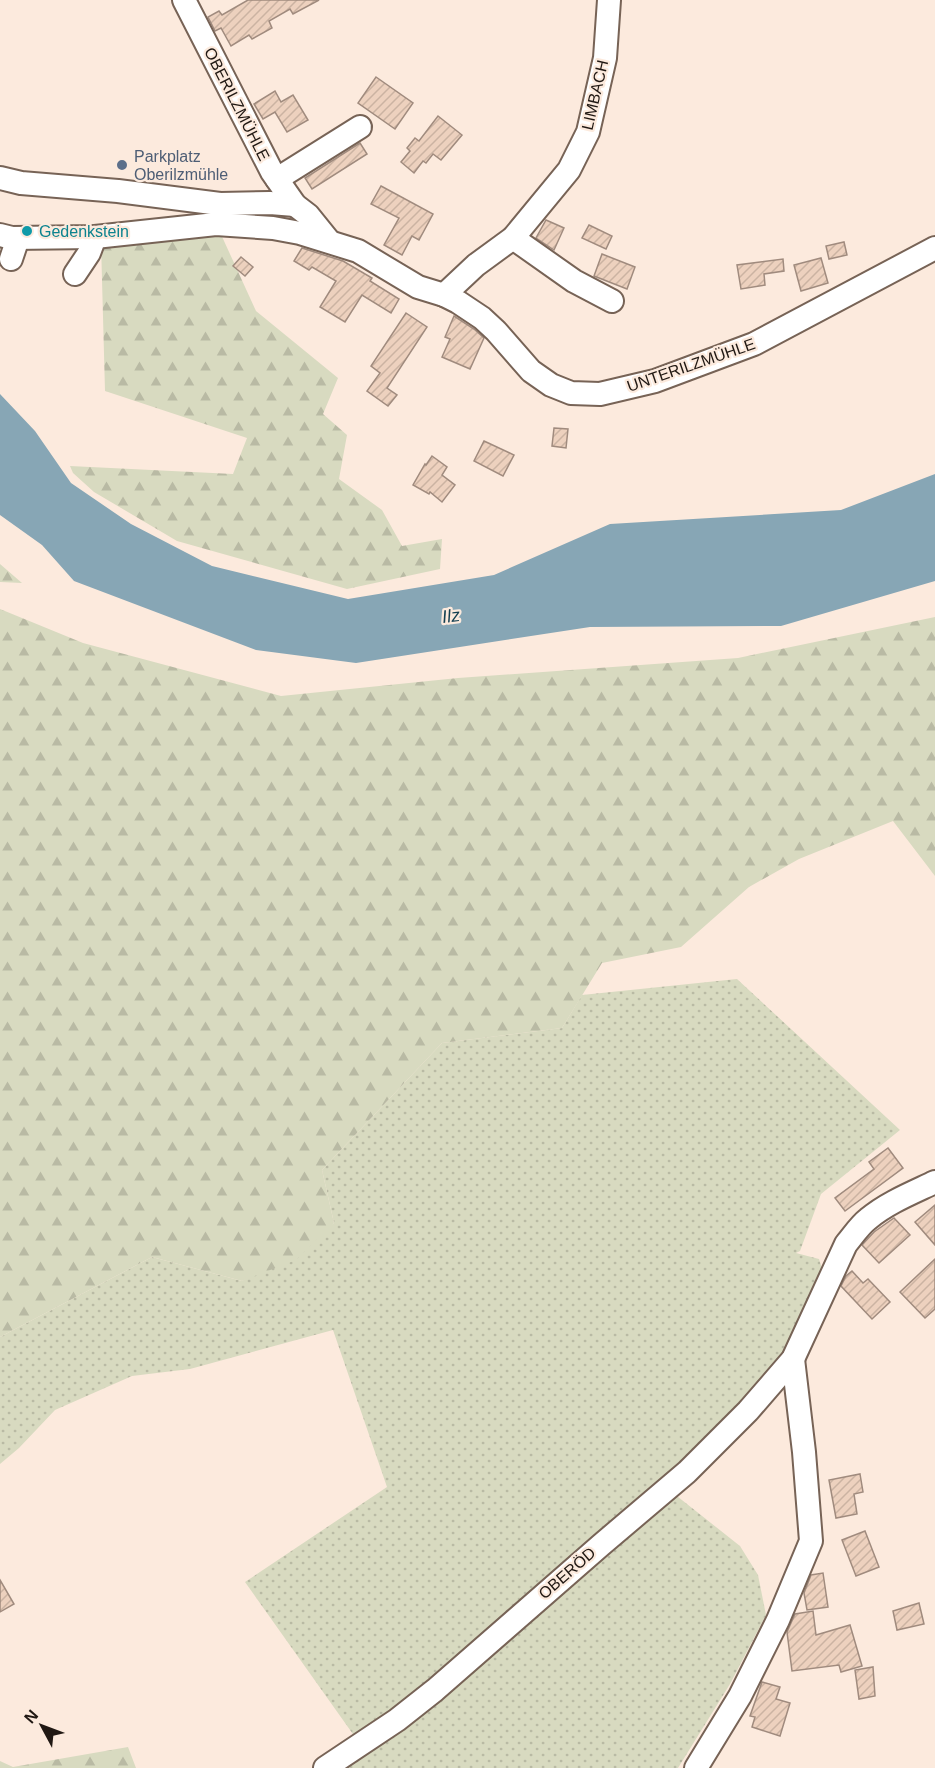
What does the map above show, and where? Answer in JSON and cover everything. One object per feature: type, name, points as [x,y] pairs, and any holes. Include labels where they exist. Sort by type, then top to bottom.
[{"type":"street","name":"LIMBACH","points":[[513,238],[569,170],[588,132],[605,58],[609,0]]},
{"type":"street","name":"OBERILZMÜHLE","points":[[187,1],[277,179],[295,205],[308,214],[329,241]]},
{"type":"street","points":[[277,179],[360,128]]},
{"type":"street","points":[[0,178],[21,183],[118,190],[220,204],[295,205]]},
{"type":"street","points":[[11,260],[9,236],[95,237],[216,224],[273,228],[329,241]]},
{"type":"street","points":[[75,274],[89,253],[95,237]]},
{"type":"street","points":[[444,295],[476,265],[513,238],[574,281],[612,301]]},
{"type":"street","name":"UNTERILZMÜHLE","points":[[329,241],[358,251],[418,287],[444,295],[482,318],[531,371],[551,385],[571,393],[600,394],[655,381],[754,344],[935,248]]},
{"type":"street","name":"OBERÖD","points":[[325,1768],[397,1720],[435,1690],[687,1472],[748,1411],[793,1359],[846,1244],[867,1220],[888,1205],[935,1182]]},
{"type":"street","points":[[696,1768],[740,1696],[778,1620],[811,1540],[793,1359]]},
{"type":"green space","points":[[219,230],[256,311],[338,378],[323,414],[347,435],[339,479],[382,510],[402,546],[442,539],[440,569],[347,589],[177,541],[94,492],[73,473],[70,466],[233,474],[247,438],[105,391],[101,243]]},
{"type":"green space","points":[[0,564],[22,583],[0,582]]},
{"type":"green space","points":[[0,609],[83,643],[281,696],[458,678],[738,658],[935,617],[935,876],[893,821],[799,859],[749,887],[681,947],[602,963],[562,1028],[442,1043],[322,1170],[334,1223],[296,1260],[242,1281],[152,1257],[0,1337]]},
{"type":"green space","points":[[737,979],[900,1130],[821,1194],[800,1251],[796,1253],[819,1259],[823,1272],[793,1359],[668,1489],[740,1546],[758,1575],[766,1615],[730,1684],[678,1768],[325,1768],[360,1744],[245,1582],[387,1487],[333,1330],[190,1369],[132,1376],[55,1410],[19,1448],[0,1464],[0,1337],[152,1257],[242,1281],[334,1223],[322,1170],[442,1043],[562,1028],[582,995]]},
{"type":"green space","points":[[128,1747],[136,1768],[0,1768],[0,1761],[13,1767]]},
{"type":"water","name":"Ilz","points":[[0,394],[35,431],[71,483],[131,524],[212,566],[348,599],[494,575],[610,524],[841,510],[935,474],[935,581],[781,626],[590,627],[356,663],[256,650],[74,581],[42,545],[0,515]]},
{"type":"building","points":[[248,0],[319,0],[293,14],[290,9],[269,21],[272,28],[252,39],[249,35],[231,46],[221,28],[215,31],[208,17],[219,11],[222,15]]},
{"type":"building","points":[[376,77],[413,103],[395,129],[358,103]]},
{"type":"building","points":[[275,91],[281,102],[293,95],[308,120],[287,132],[275,112],[263,119],[254,104]]},
{"type":"building","points":[[438,116],[462,135],[441,160],[433,154],[426,163],[423,161],[414,173],[401,162],[410,151],[407,148],[415,138],[419,141]]},
{"type":"building","points":[[360,143],[367,154],[312,189],[305,178]]},
{"type":"building","points":[[381,186],[433,214],[419,240],[412,236],[402,255],[384,245],[399,218],[371,204]]},
{"type":"building","points":[[546,220],[564,228],[554,250],[536,238]]},
{"type":"building","points":[[589,225],[612,236],[606,249],[582,238]]},
{"type":"building","points":[[844,242],[847,255],[829,259],[826,246]]},
{"type":"building","points":[[302,248],[343,261],[372,278],[370,281],[399,299],[391,313],[362,295],[345,322],[320,307],[336,281],[312,267],[309,270],[294,261]]},
{"type":"building","points":[[602,254],[635,267],[627,289],[594,276]]},
{"type":"building","points":[[241,257],[253,267],[245,276],[233,266]]},
{"type":"building","points":[[821,258],[828,283],[801,291],[794,265]]},
{"type":"building","points":[[783,259],[784,271],[764,274],[765,285],[741,289],[737,265]]},
{"type":"building","points":[[406,313],[427,327],[387,388],[397,395],[388,406],[367,391],[380,373],[371,366]]},
{"type":"building","points":[[454,316],[484,338],[470,369],[442,357],[450,339],[445,337]]},
{"type":"building","points":[[554,428],[568,429],[566,448],[552,446]]},
{"type":"building","points":[[484,441],[514,455],[503,476],[474,461]]},
{"type":"building","points":[[432,456],[447,467],[442,475],[455,485],[442,502],[430,492],[429,494],[413,485]]},
{"type":"building","points":[[888,1148],[903,1168],[845,1211],[835,1198],[874,1169],[869,1162]]},
{"type":"building","points":[[935,1205],[935,1245],[915,1222]]},
{"type":"building","points":[[894,1218],[910,1235],[879,1263],[862,1245],[874,1232]]},
{"type":"building","points":[[935,1259],[935,1309],[925,1318],[900,1292]]},
{"type":"building","points":[[852,1271],[863,1283],[868,1279],[890,1302],[872,1319],[841,1286],[846,1276]]},
{"type":"building","points":[[860,1474],[863,1492],[854,1494],[857,1514],[836,1518],[829,1480]]},
{"type":"building","points":[[865,1531],[879,1567],[856,1576],[842,1540]]},
{"type":"building","points":[[823,1573],[828,1607],[807,1610],[804,1593],[811,1575]]},
{"type":"building","points":[[0,1580],[14,1604],[0,1612]]},
{"type":"building","points":[[919,1603],[924,1624],[897,1630],[893,1611]]},
{"type":"building","points":[[813,1611],[816,1635],[850,1625],[862,1666],[841,1672],[839,1665],[792,1671],[787,1632],[795,1614]]},
{"type":"building","points":[[873,1667],[875,1696],[859,1699],[855,1670]]},
{"type":"building","points":[[762,1682],[780,1687],[776,1699],[790,1703],[780,1736],[752,1727],[755,1717],[750,1716]]},
{"type":"place","name":"Parkplatz Oberilzmühle","points":[[122,165]]},
{"type":"place","name":"Gedenkstein","points":[[27,231]]}]
